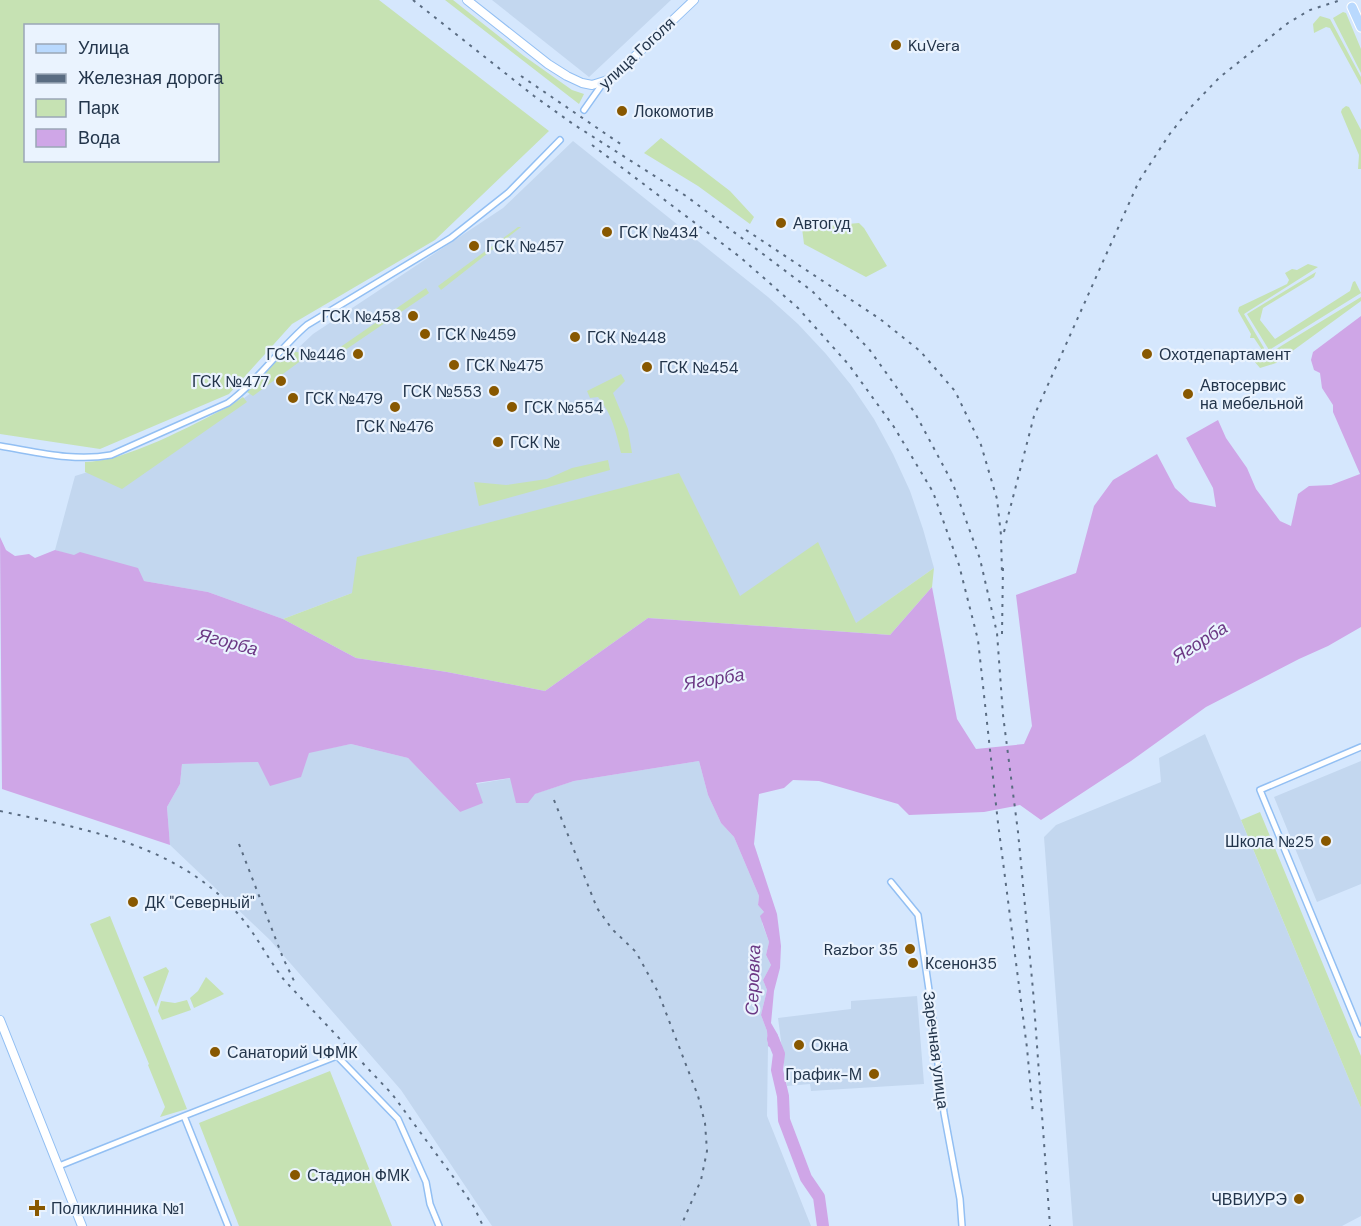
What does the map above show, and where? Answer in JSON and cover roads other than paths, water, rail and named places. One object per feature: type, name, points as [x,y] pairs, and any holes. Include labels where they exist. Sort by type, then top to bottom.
[{"type":"main road","points":[[1352,7],[1361,27]]},
{"type":"street","points":[[467,0],[548,64],[567,76],[592,85],[603,83]]},
{"type":"street","name":"улица Гоголя","points":[[584,110],[603,83],[611,79],[694,0]]},
{"type":"street","points":[[0,446],[69,457],[97,458],[111,455],[228,403],[242,392],[307,325],[451,238],[508,193],[560,140]]},
{"type":"street","points":[[1361,747],[1260,790],[1361,1034]]},
{"type":"street","name":"Заречная улица","points":[[891,882],[918,915],[944,1113],[960,1199],[962,1226]]},
{"type":"street","points":[[0,1020],[82,1226]]},
{"type":"street","points":[[59,1166],[337,1056],[398,1119],[426,1182],[430,1204],[439,1226]]},
{"type":"street","points":[[184,1116],[228,1226]]},
{"type":"water","name":"Ягорба","points":[[1361,316],[1361,627],[1206,707],[1131,761],[1041,820],[1020,805],[984,812],[909,815],[898,804],[819,781],[793,780],[784,788],[759,794],[754,844],[777,914],[781,946],[780,968],[774,991],[771,1023],[778,1035],[779,1054],[768,1046],[767,1031],[761,1015],[767,990],[763,980],[771,965],[766,955],[769,942],[760,916],[764,912],[758,905],[759,896],[734,837],[721,823],[708,795],[699,761],[574,781],[535,794],[528,803],[516,803],[510,778],[476,783],[483,803],[460,812],[408,758],[351,744],[309,753],[301,777],[270,786],[258,762],[182,764],[180,784],[167,807],[170,845],[2,789],[0,537],[6,550],[15,556],[29,554],[35,558],[55,550],[74,555],[80,552],[138,568],[144,581],[208,592],[283,619],[356,658],[447,672],[545,691],[648,618],[890,635],[932,587],[957,719],[976,749],[1024,744],[1032,726],[1016,595],[1076,573],[1094,506],[1113,480],[1157,454],[1175,488],[1190,502],[1216,507],[1213,488],[1186,438],[1218,420],[1226,438],[1247,468],[1256,489],[1280,521],[1291,526],[1298,494],[1309,486],[1331,485],[1360,474],[1333,412],[1333,405],[1322,388],[1320,373],[1314,370],[1311,360],[1313,352]]},
{"type":"waterway","name":"Серовка","points":[[773,1039],[779,1054],[777,1070],[783,1096],[784,1120],[806,1178],[819,1197],[823,1226]]},
{"type":"railway","points":[[413,0],[534,96],[573,124],[686,196],[812,291],[869,349],[915,413],[953,484],[980,559],[997,633],[1003,715],[1018,832],[1033,990],[1050,1226]]},
{"type":"railway","points":[[1004,532],[1034,416],[1139,181],[1169,135],[1191,107],[1220,77],[1288,23],[1310,10],[1341,0]]},
{"type":"railway","points":[[521,76],[625,147]]},
{"type":"railway","points":[[592,145],[740,257],[798,308],[849,365],[894,427],[933,492],[959,565],[978,640],[1033,1113]]},
{"type":"railway","points":[[746,230],[880,319],[920,351],[955,391],[981,445],[997,499],[1002,574]]},
{"type":"railway","points":[[1002,634],[1003,565]]},
{"type":"railway","points":[[554,800],[597,908],[612,929],[636,952],[658,992],[698,1096],[705,1123],[707,1151],[701,1180],[681,1226]]},
{"type":"railway","points":[[0,811],[100,834],[132,845],[193,874],[220,895],[244,921],[285,981],[392,1094],[474,1207],[483,1226]]},
{"type":"railway","points":[[239,844],[283,958],[296,985]]},
{"type":"place","name":"KuVera","points":[[896,45]]},
{"type":"place","name":"Локомотив","points":[[622,111]]},
{"type":"place","name":"Автогуд","points":[[781,223]]},
{"type":"place","name":"ГСК №434","points":[[607,232]]},
{"type":"place","name":"ГСК №457","points":[[474,246]]},
{"type":"place","name":"ГСК №458","points":[[413,316]]},
{"type":"place","name":"ГСК №459","points":[[425,334]]},
{"type":"place","name":"ГСК №448","points":[[575,337]]},
{"type":"place","name":"ГСК №446","points":[[358,354]]},
{"type":"place","name":"Охотдепартамент","points":[[1147,354]]},
{"type":"place","name":"ГСК №475","points":[[454,365]]},
{"type":"place","name":"ГСК №454","points":[[647,367]]},
{"type":"place","name":"ГСК №477","points":[[281,381]]},
{"type":"place","name":"ГСК №553","points":[[494,391]]},
{"type":"place","name":"Автосервис на мебельной","points":[[1188,394]]},
{"type":"place","name":"ГСК №479","points":[[293,398]]},
{"type":"place","name":"ГСК №476","points":[[395,407]]},
{"type":"place","name":"ГСК №554","points":[[512,407]]},
{"type":"place","name":"ГСК №","points":[[498,442]]},
{"type":"place","name":"Школа №25","points":[[1326,841]]},
{"type":"place","name":"ДК \"Северный\"","points":[[133,902]]},
{"type":"place","name":"Razbor 35","points":[[910,949]]},
{"type":"place","name":"Ксенон35","points":[[913,963]]},
{"type":"place","name":"Окна","points":[[799,1045]]},
{"type":"place","name":"Санаторий ЧФМК","points":[[215,1052]]},
{"type":"place","name":"График-М","points":[[874,1074]]},
{"type":"place","name":"Стадион ФМК","points":[[295,1175]]},
{"type":"place","name":"ЧВВИУРЭ","points":[[1299,1199]]},
{"type":"place","name":"Поликлинника №1","points":[[37,1208]]}]
